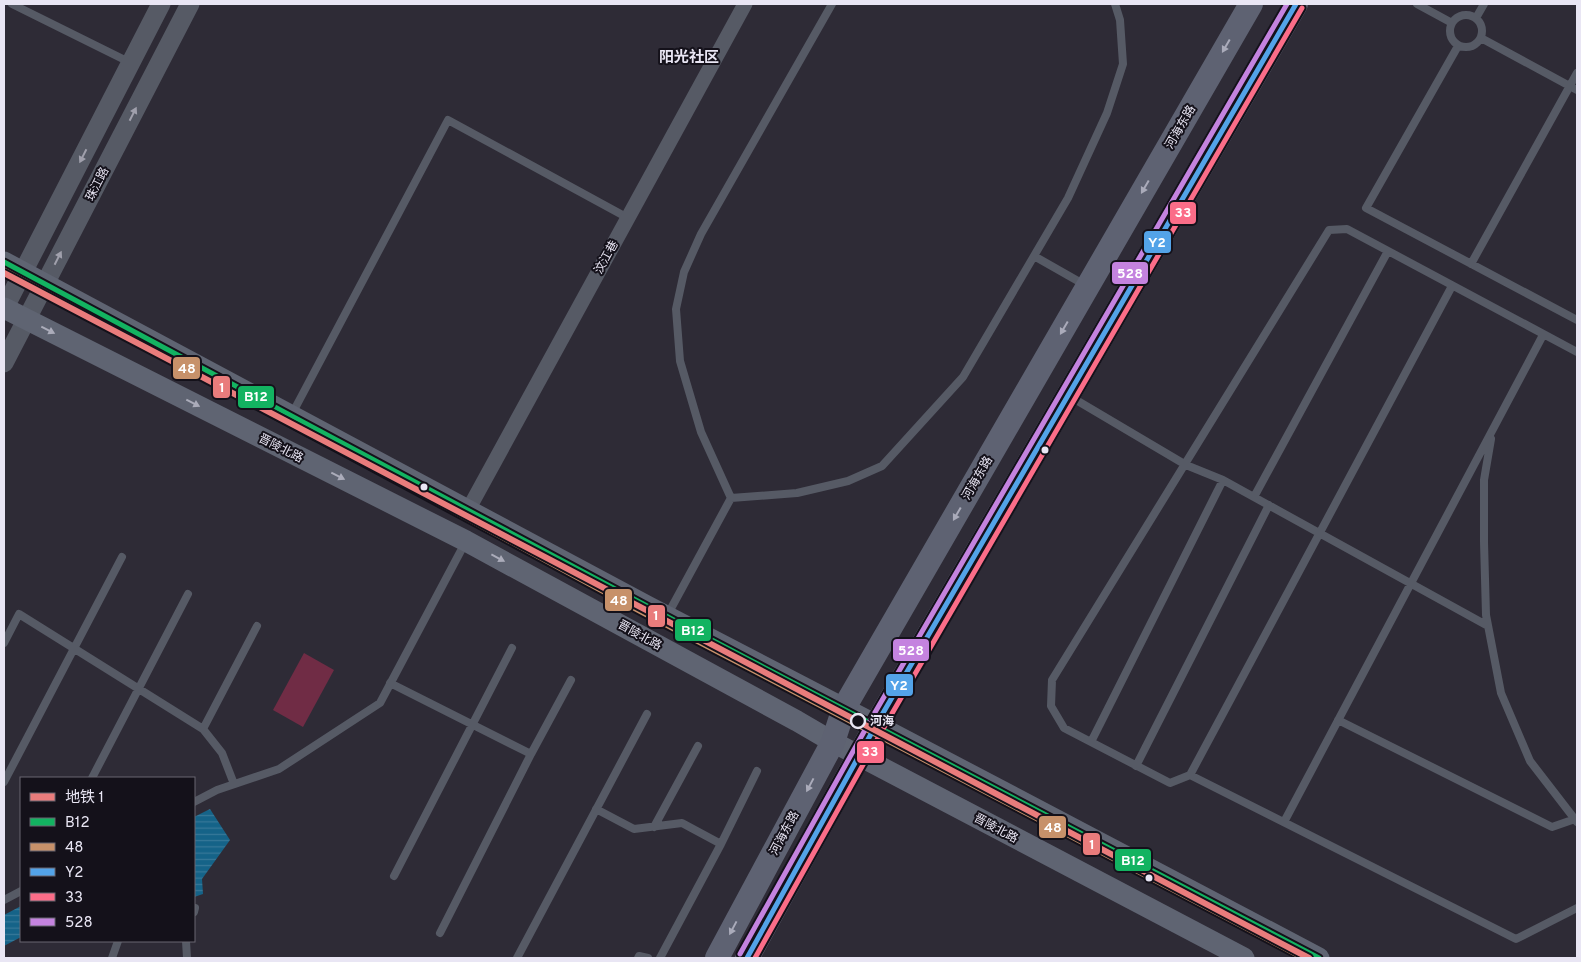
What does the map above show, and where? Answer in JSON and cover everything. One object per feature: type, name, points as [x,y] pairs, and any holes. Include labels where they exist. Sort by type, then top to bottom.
[{"type":"main road","name":"河海东路","points":[[717,958],[833,742],[844,708],[1251,4]]},
{"type":"main road","points":[[747,958],[876,724],[1296,4]]},
{"type":"main road","points":[[4,262],[667,616],[1319,958]]},
{"type":"main road","name":"晋陵北路","points":[[4,308],[466,541],[859,756],[1244,958]]},
{"type":"street","name":"珠江路","points":[[4,308],[162,4]]},
{"type":"street","name":"珠江路","points":[[4,364],[190,4]]},
{"type":"street","name":"汶江巷","points":[[468,510],[744,4]]},
{"type":"lane","points":[[12,4],[131,63]]},
{"type":"lane","points":[[731,498],[701,432],[680,361],[676,309],[684,272],[701,234],[832,4]]},
{"type":"lane","points":[[731,498],[797,493],[848,481],[882,466],[963,377],[1068,198],[1106,113],[1123,64],[1120,20],[1115,4]]},
{"type":"lane","points":[[1417,4],[1452,23]]},
{"type":"lane","points":[[1476,18],[1484,4]]},
{"type":"lane","points":[[1466,15],[1476,18],[1482,27],[1481,38],[1474,46],[1468,48],[1458,46],[1451,38],[1452,23],[1460,16],[1466,15]]},
{"type":"lane","points":[[1481,38],[1574,88]]},
{"type":"lane","points":[[1458,46],[1366,208],[1577,320]]},
{"type":"lane","points":[[1471,264],[1574,88],[1577,73]]},
{"type":"lane","points":[[292,416],[448,120],[628,218]]},
{"type":"lane","points":[[1452,286],[1190,775],[1170,783],[1064,728],[1051,706],[1052,680],[1329,230],[1347,229],[1577,352]]},
{"type":"lane","points":[[1254,497],[1388,251]]},
{"type":"lane","points":[[1034,256],[1088,287]]},
{"type":"lane","points":[[1284,822],[1543,335]]},
{"type":"lane","points":[[1068,395],[1186,464],[1224,480],[1488,626]]},
{"type":"lane","points":[[1338,720],[1552,827],[1576,820],[1530,761],[1501,693],[1486,615],[1484,480],[1492,432]]},
{"type":"lane","points":[[1091,742],[1224,480]]},
{"type":"lane","points":[[667,616],[731,498]]},
{"type":"lane","points":[[1136,766],[1269,505]]},
{"type":"lane","points":[[195,801],[217,790],[279,769],[380,703],[466,541]]},
{"type":"lane","points":[[4,782],[122,557]]},
{"type":"lane","points":[[93,777],[188,594]]},
{"type":"lane","points":[[4,643],[19,614],[203,729],[222,753],[234,784]]},
{"type":"lane","points":[[203,729],[257,626]]},
{"type":"lane","points":[[394,876],[512,648]]},
{"type":"lane","points":[[440,933],[571,680]]},
{"type":"lane","points":[[390,683],[531,754]]},
{"type":"lane","points":[[517,958],[647,714]]},
{"type":"lane","points":[[654,828],[698,746]]},
{"type":"lane","points":[[660,958],[721,844],[757,771]]},
{"type":"lane","points":[[1190,775],[1516,939],[1577,908]]},
{"type":"lane","points":[[596,809],[634,829],[682,823],[721,844]]},
{"type":"lane","points":[[4,900],[20,892]]},
{"type":"lane","points":[[112,958],[118,942]]},
{"type":"lane","points":[[186,942],[187,958]]},
{"type":"lane","points":[[638,958],[639,956],[648,958]]},
{"type":"shaded area","points":[[304,653],[334,670],[303,727],[273,710]]},
{"type":"water","points":[[210,809],[230,840],[202,879],[203,894],[195,897],[195,816]]},
{"type":"water","points":[[20,907],[20,938],[4,946],[4,915]]},
{"type":"metro line","name":"1","points":[[4,273],[1309,958]]},
{"type":"transit line","name":"528","points":[[740,954],[870,721],[1287,4]]},
{"type":"transit line","name":"Y2","points":[[747,958],[876,725],[1296,4]]},
{"type":"transit line","name":"33","points":[[755,958],[883,729],[1302,8]]},
{"type":"transit line","name":"B12","points":[[4,262],[647,606],[1319,958]]},
{"type":"transit line","name":"48","points":[[4,270],[643,613],[1303,958]]},
{"type":"place","name":"河海","points":[[858,721]]},
{"type":"district","name":"阳光社区","points":[[689,57]]}]
